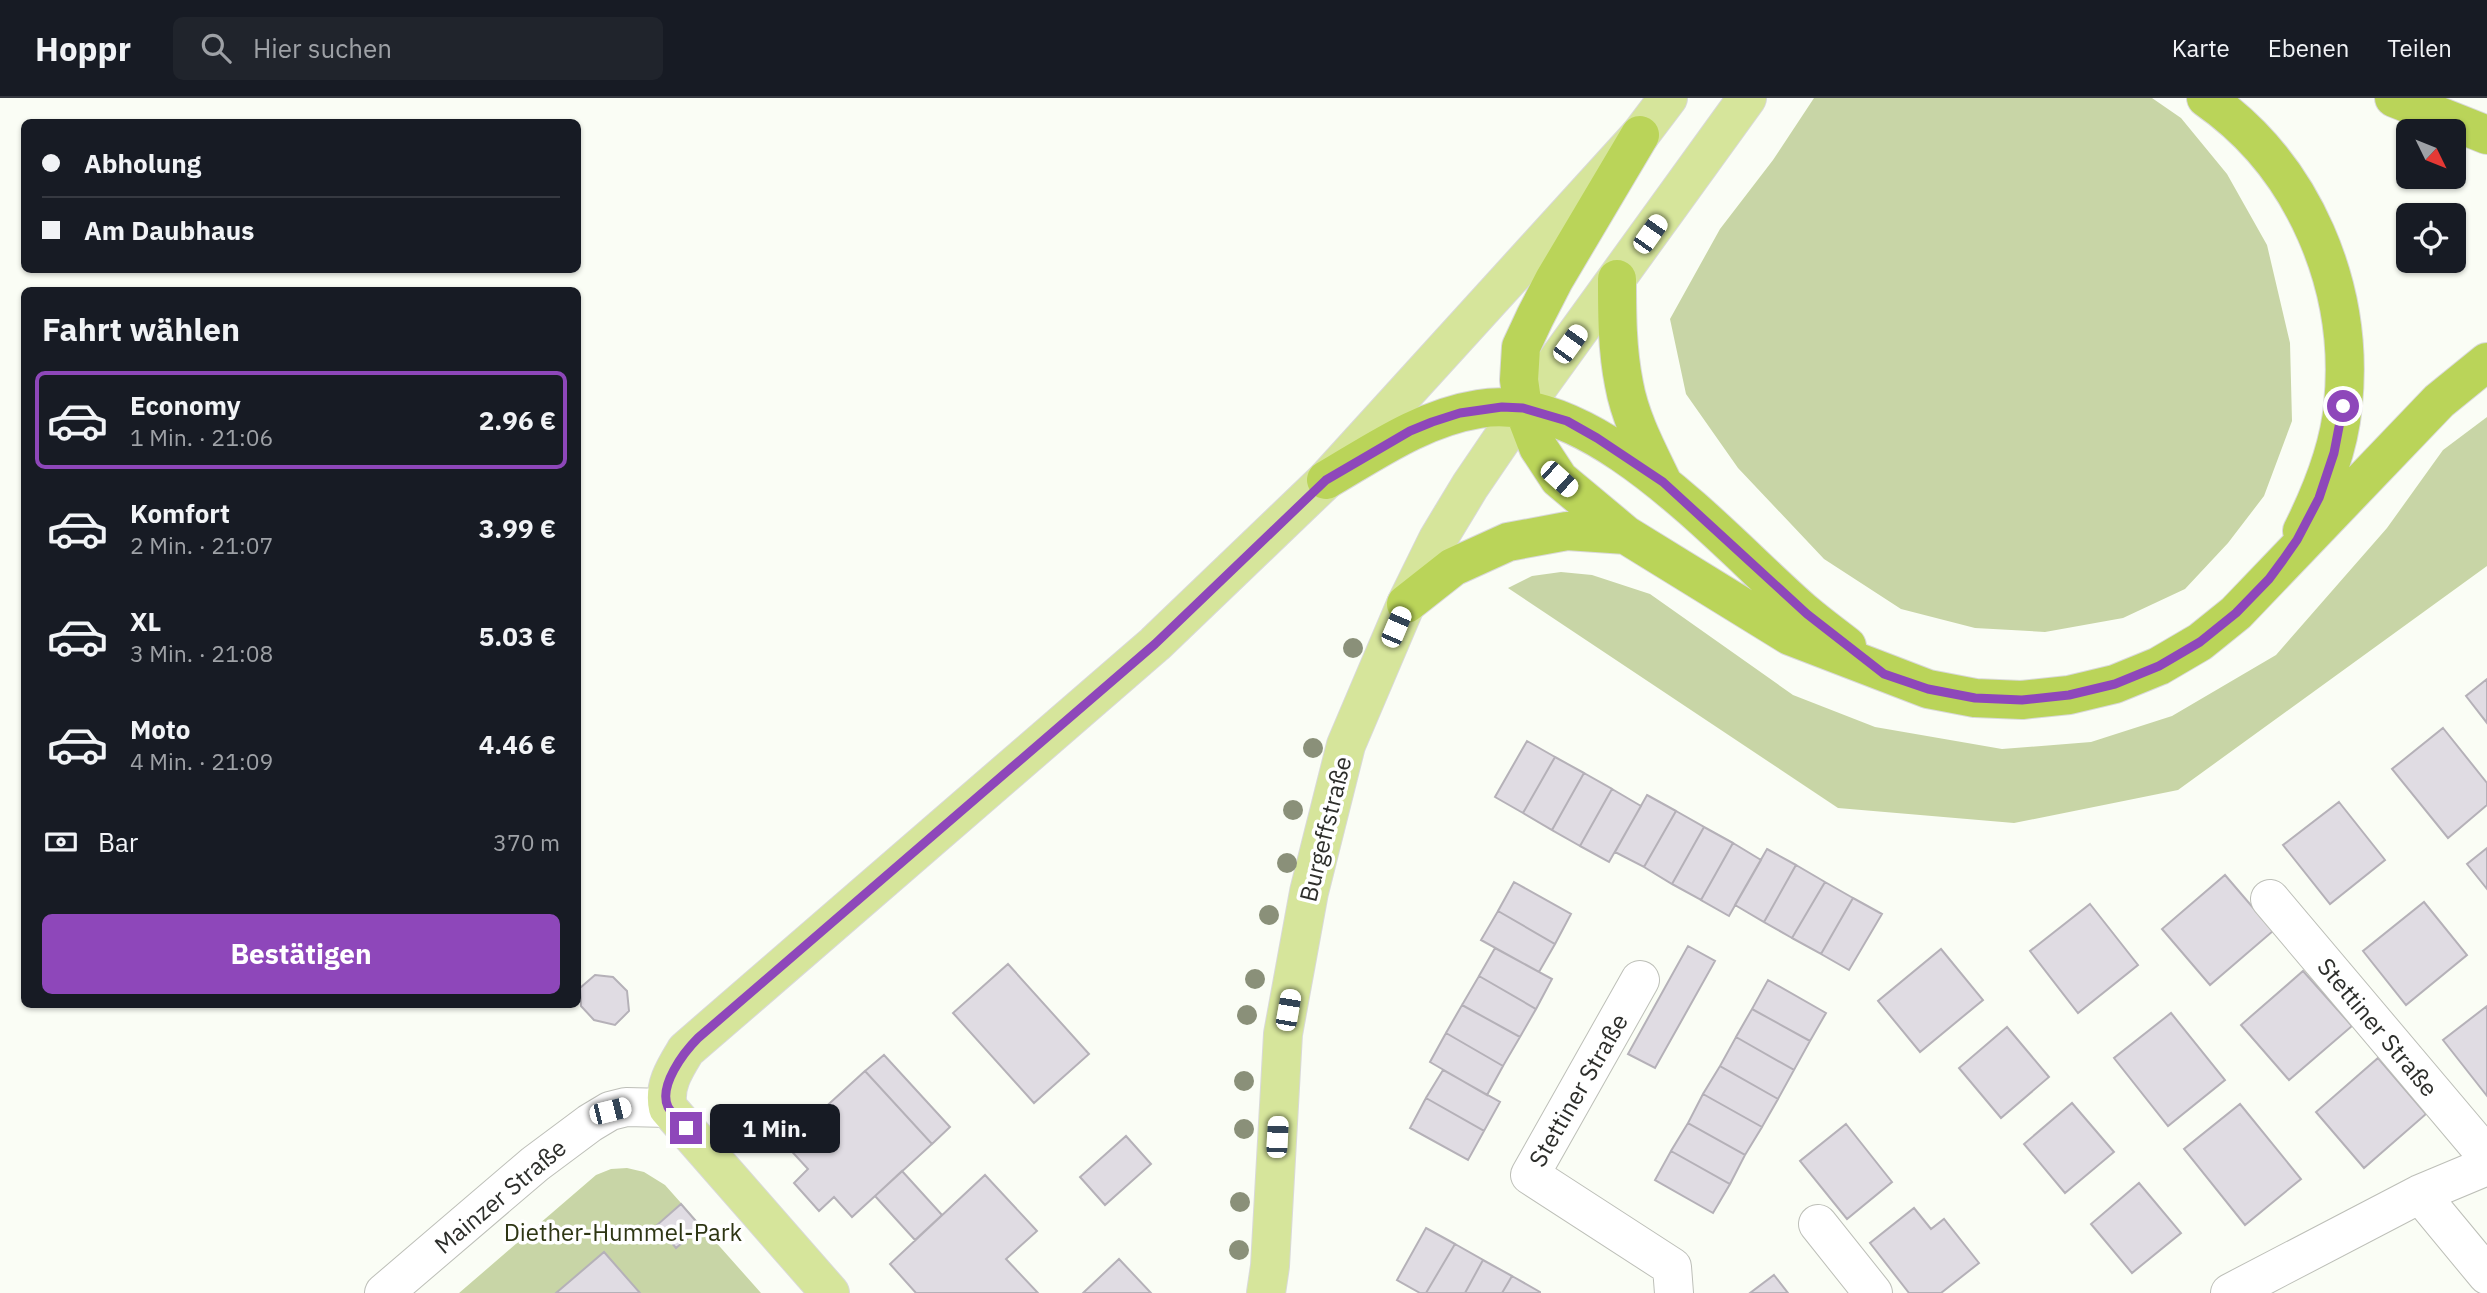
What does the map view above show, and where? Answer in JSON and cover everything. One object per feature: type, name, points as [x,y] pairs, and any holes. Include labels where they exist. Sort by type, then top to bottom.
[{"type":"highway","points":[[2206,98],[2222,109],[2257,142],[2287,179],[2311,220],[2329,265],[2340,311],[2345,358],[2343,406],[2334,453],[2319,498],[2297,540],[2269,579]]},
{"type":"highway","points":[[2394,98],[2487,135]]},
{"type":"highway","points":[[1640,135],[1554,280],[1521,347],[1523,408],[1538,447],[1559,479],[1626,535],[1790,636],[1928,689],[1975,698],[2022,700],[2069,695],[2115,684],[2159,666],[2200,642],[2236,613],[2439,401],[2487,362]]},
{"type":"highway","points":[[1617,279],[1617,334],[1624,385],[1639,435],[1663,482]]},
{"type":"highway","points":[[1326,480],[1410,431],[1481,408],[1523,408],[1567,421],[1663,482],[1807,614],[1884,674]]},
{"type":"highway","points":[[1406,604],[1453,567],[1508,542],[1567,531],[1626,535]]},
{"type":"main road","points":[[830,1293],[668,1108],[666,1099],[669,1082],[686,1050],[1155,644],[1326,480],[1640,135],[1668,98]]},
{"type":"main road","name":"Burgeffstraße","points":[[1266,1293],[1270,1266],[1283,1034],[1309,892],[1346,745],[1406,604],[1438,539],[1470,486],[1746,98]]},
{"type":"street","name":"Stettiner Straße","points":[[2270,899],[2487,1156]]},
{"type":"street","name":"Stettiner Straße","points":[[1640,980],[1530,1175],[1672,1267],[1674,1293]]},
{"type":"street","name":"Mainzer Straße","points":[[384,1293],[535,1164],[590,1123],[610,1111],[626,1107],[668,1108]]},
{"type":"street","points":[[2230,1293],[2420,1194],[2487,1166]]},
{"type":"street","points":[[2420,1194],[2487,1275]]},
{"type":"street","points":[[1818,1224],[1873,1293]]},
{"type":"street","points":[[2464,1293],[2487,1282]]},
{"type":"green space","points":[[1814,98],[2152,98],[2181,118],[2227,174],[2267,245],[2290,343],[2292,421],[2264,496],[2228,543],[2185,589],[2123,618],[2045,632],[1975,628],[1901,609],[1824,559],[1738,468],[1686,394],[1670,319],[1720,229],[1773,160]]},
{"type":"green space","points":[[2487,417],[2487,566],[2178,790],[2014,823],[1838,808],[1508,588],[1532,576],[1561,572],[1592,575],[1650,594],[1793,695],[1875,727],[2002,749],[2091,742],[2172,716],[2276,655],[2387,528],[2443,450]]},
{"type":"green space","name":"Diether-Hummel-Park","points":[[627,1168],[644,1172],[665,1185],[761,1293],[459,1293],[596,1175],[611,1169]]},
{"type":"building","points":[[2487,679],[2487,723],[2466,696]]},
{"type":"building","points":[[2443,728],[2487,783],[2487,805],[2448,838],[2392,769]]},
{"type":"building","points":[[1527,741],[1555,757],[1523,813],[1495,797]]},
{"type":"building","points":[[1555,757],[1584,773],[1552,830],[1523,813]]},
{"type":"building","points":[[1584,773],[1612,789],[1580,846],[1552,830]]},
{"type":"building","points":[[1612,789],[1641,806],[1609,862],[1580,846]]},
{"type":"building","points":[[1647,795],[1676,811],[1644,867],[1615,852]]},
{"type":"building","points":[[2339,802],[2385,860],[2330,904],[2283,845]]},
{"type":"building","points":[[1676,811],[1704,827],[1672,884],[1644,867]]},
{"type":"building","points":[[1704,827],[1733,843],[1701,900],[1672,884]]},
{"type":"building","points":[[1733,843],[1761,860],[1729,916],[1701,900]]},
{"type":"building","points":[[2487,848],[2487,889],[2467,864]]},
{"type":"building","points":[[1767,849],[1796,865],[1764,922],[1735,905]]},
{"type":"building","points":[[1796,865],[1825,882],[1792,938],[1764,922]]},
{"type":"building","points":[[2225,875],[2273,931],[2210,985],[2162,929]]},
{"type":"building","points":[[1514,882],[1571,914],[1555,944],[1498,911]]},
{"type":"building","points":[[1825,882],[1853,898],[1821,954],[1792,938]]},
{"type":"building","points":[[1853,898],[1882,914],[1849,970],[1821,954]]},
{"type":"building","points":[[2424,902],[2467,955],[2406,1005],[2363,951]]},
{"type":"building","points":[[2090,904],[2138,965],[2078,1013],[2030,951]]},
{"type":"building","points":[[1498,911],[1555,944],[1539,972],[1481,940]]},
{"type":"building","points":[[1688,946],[1715,961],[1655,1068],[1628,1054]]},
{"type":"building","points":[[1495,948],[1552,979],[1536,1009],[1479,976]]},
{"type":"building","points":[[1941,949],[1983,1000],[1920,1052],[1878,1001]]},
{"type":"building","points":[[1008,964],[1089,1054],[1034,1103],[953,1013]]},
{"type":"building","points":[[2303,971],[2352,1026],[2289,1080],[2241,1025]]},
{"type":"building","points":[[595,975],[613,977],[627,991],[629,1011],[615,1025],[594,1020],[581,1006],[581,987]]},
{"type":"building","points":[[1479,976],[1536,1009],[1520,1037],[1462,1005]]},
{"type":"building","points":[[1768,980],[1826,1013],[1810,1041],[1752,1009]]},
{"type":"building","points":[[1462,1005],[1520,1037],[1503,1066],[1446,1033]]},
{"type":"building","points":[[2487,1006],[2487,1096],[2443,1040]]},
{"type":"building","points":[[1752,1009],[1810,1041],[1794,1070],[1736,1037]]},
{"type":"building","points":[[2171,1013],[2225,1080],[2168,1126],[2114,1058]]},
{"type":"building","points":[[2007,1027],[2049,1077],[2001,1118],[1959,1068]]},
{"type":"building","points":[[1446,1033],[1503,1066],[1487,1095],[1430,1062]]},
{"type":"building","points":[[1736,1037],[1794,1070],[1778,1099],[1720,1066]]},
{"type":"building","points":[[884,1055],[950,1127],[932,1144],[865,1071]]},
{"type":"building","points":[[2378,1058],[2426,1114],[2364,1168],[2316,1112]]},
{"type":"building","points":[[1720,1066],[1778,1099],[1762,1127],[1703,1094]]},
{"type":"building","points":[[1443,1070],[1500,1102],[1484,1131],[1426,1098]]},
{"type":"building","points":[[865,1071],[932,1144],[852,1217],[834,1197],[819,1211],[794,1183],[808,1169],[785,1144]]},
{"type":"building","points":[[1703,1094],[1762,1127],[1745,1155],[1688,1123]]},
{"type":"building","points":[[1426,1098],[1484,1131],[1468,1160],[1410,1128]]},
{"type":"building","points":[[2072,1103],[2114,1152],[2065,1193],[2024,1144]]},
{"type":"building","points":[[2240,1104],[2301,1179],[2245,1225],[2184,1149]]},
{"type":"building","points":[[1688,1123],[1745,1155],[1730,1184],[1671,1151]]},
{"type":"building","points":[[1846,1124],[1892,1182],[1847,1219],[1800,1161]]},
{"type":"building","points":[[1126,1136],[1151,1164],[1105,1205],[1080,1177]]},
{"type":"building","points":[[1671,1151],[1730,1184],[1713,1213],[1655,1180]]},
{"type":"building","points":[[902,1171],[942,1215],[915,1240],[875,1196]]},
{"type":"building","points":[[985,1175],[1037,1231],[1006,1259],[1038,1293],[916,1293],[890,1264]]},
{"type":"building","points":[[2139,1183],[2181,1233],[2132,1273],[2091,1224]]},
{"type":"building","points":[[681,1204],[701,1227],[676,1248],[657,1225]]},
{"type":"building","points":[[1914,1208],[1931,1229],[1944,1219],[1979,1263],[1941,1293],[1909,1293],[1870,1243]]},
{"type":"building","points":[[1426,1228],[1455,1244],[1426,1293],[1420,1293],[1397,1280]]},
{"type":"building","points":[[1455,1244],[1483,1260],[1465,1293],[1426,1293]]},
{"type":"building","points":[[604,1252],[640,1293],[556,1293]]},
{"type":"building","points":[[1119,1259],[1151,1293],[1083,1293]]},
{"type":"building","points":[[1483,1260],[1512,1276],[1502,1293],[1465,1293]]},
{"type":"building","points":[[1774,1275],[1788,1293],[1750,1293]]},
{"type":"building","points":[[1512,1276],[1540,1292],[1540,1293],[1502,1293]]},
{"type":"route","points":[[686,1128],[668,1108],[667,1091],[676,1067],[686,1050],[698,1038],[1155,644],[1326,480],[1410,431],[1481,408],[1523,408],[1567,421],[1663,482],[1807,614],[1884,674],[1928,689],[1975,698],[2022,700],[2069,695],[2115,684],[2159,666],[2200,642],[2236,613],[2269,579],[2283,560],[2319,498],[2334,453],[2343,406]]}]
